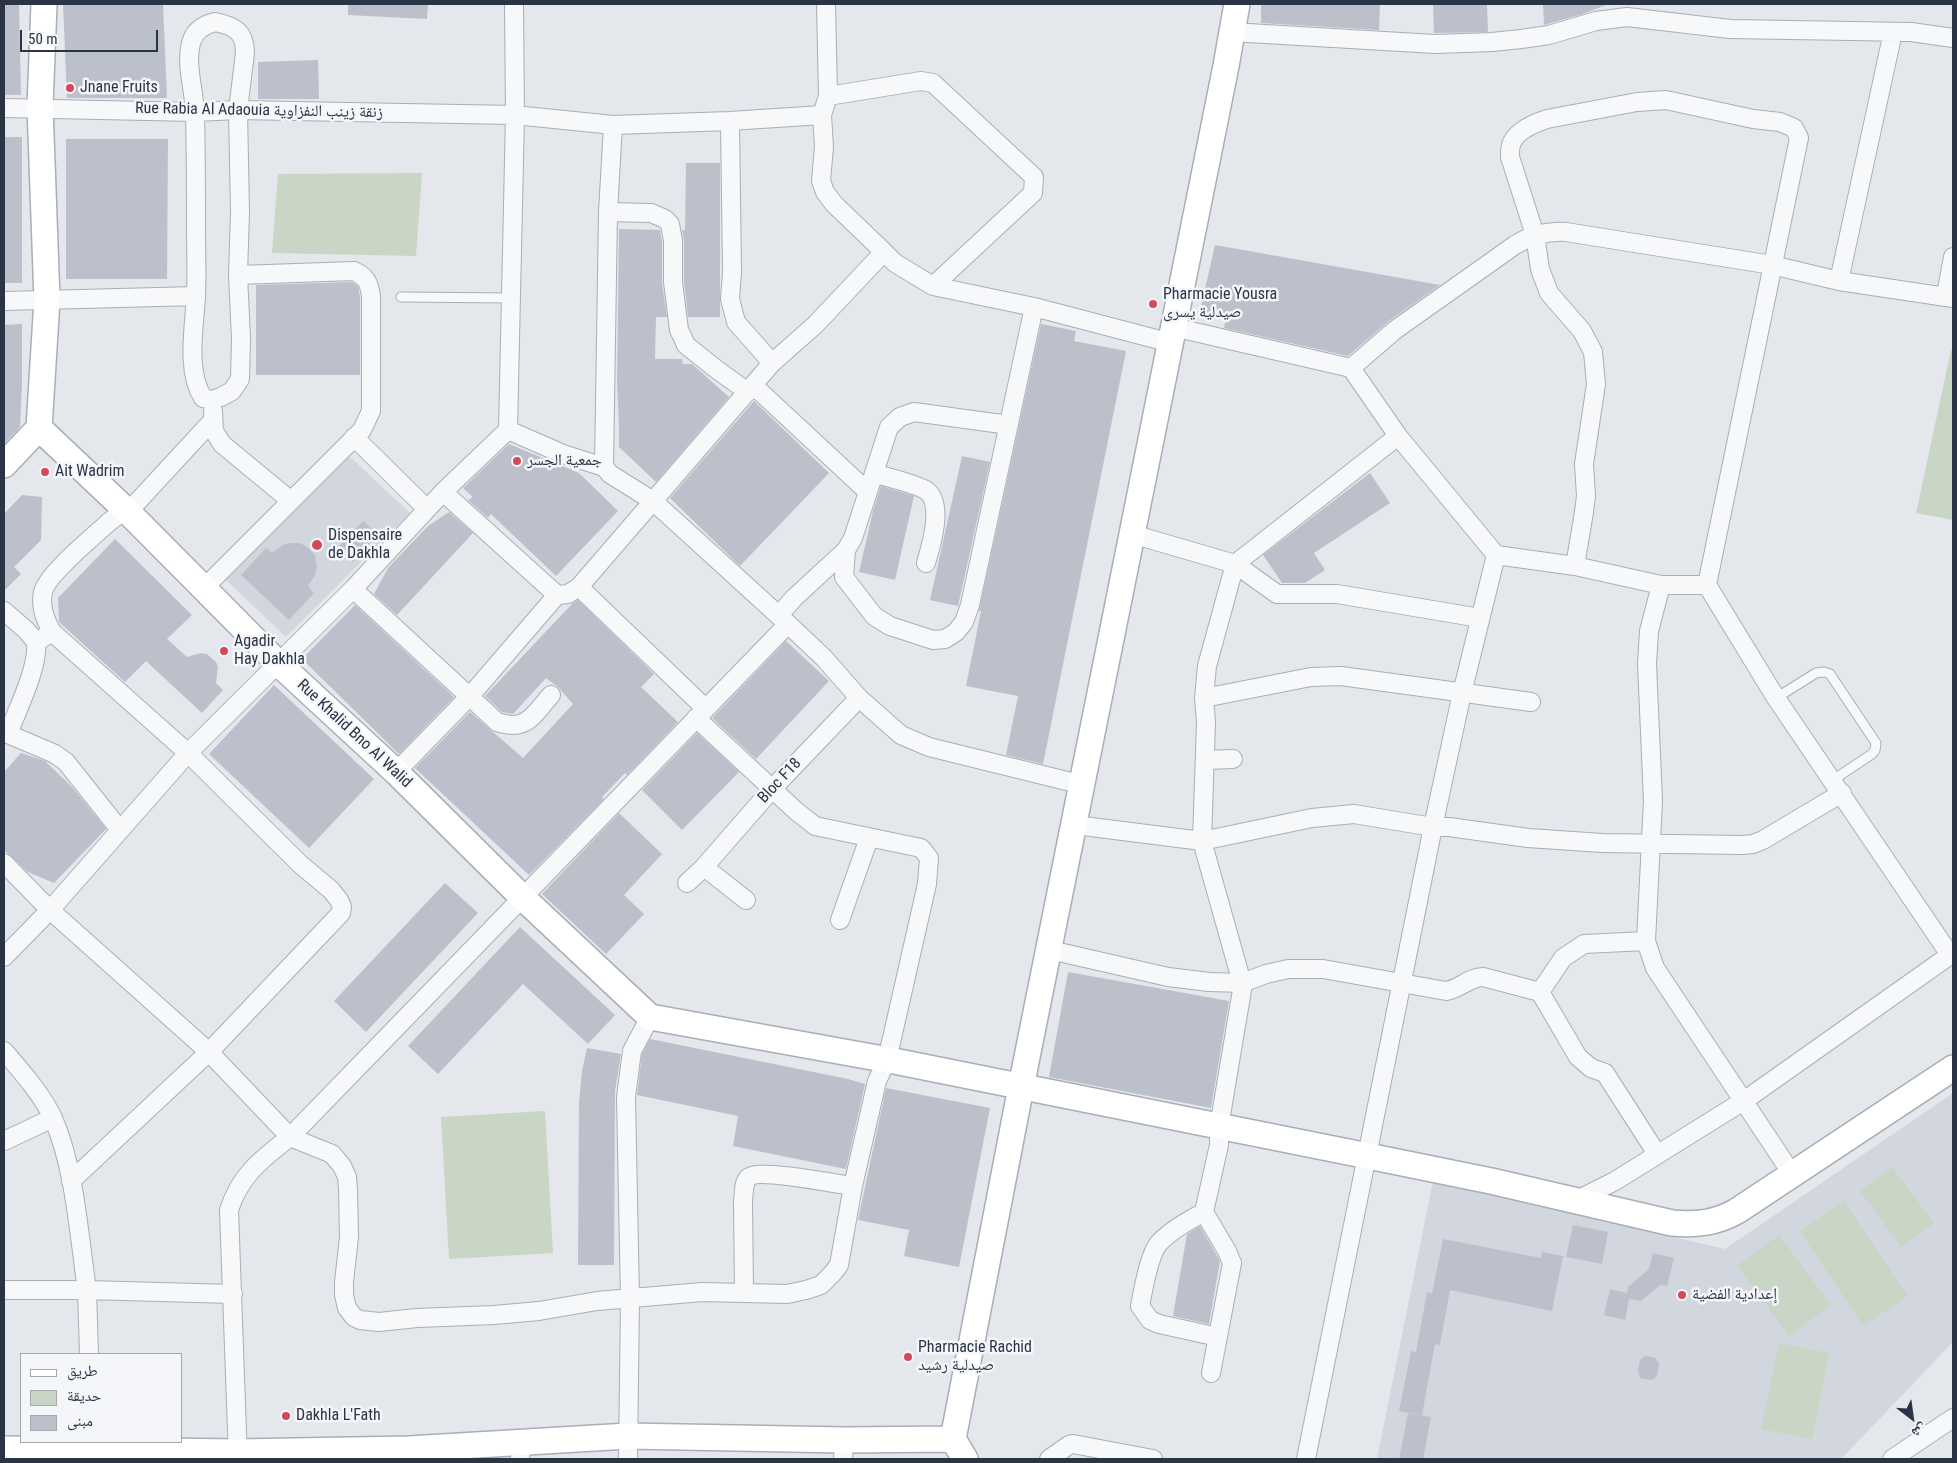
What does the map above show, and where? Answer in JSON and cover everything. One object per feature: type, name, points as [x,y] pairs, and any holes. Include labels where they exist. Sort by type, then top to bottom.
[{"type":"street","points":[[4,465],[39,428],[47,300],[40,107],[44,4]]},
{"type":"street","points":[[4,957],[50,910],[188,753],[353,589],[443,492],[508,430],[514,114],[514,4]]},
{"type":"street","points":[[826,4],[828,96],[822,115],[824,147],[821,181],[825,192],[834,204],[895,263],[933,286],[1172,335],[1351,368],[1398,436],[1496,554],[1575,566],[1661,585],[1707,585]]},
{"type":"street","points":[[4,1449],[238,1455],[409,1454],[628,1448],[959,1449],[1021,1087],[1083,785],[1237,4]]},
{"type":"street","points":[[1231,32],[1464,44],[1549,35],[1627,10],[1730,29],[1893,32],[1953,38]]},
{"type":"street","points":[[215,22],[238,31],[245,44],[238,110],[240,379],[232,391],[212,400],[203,398],[196,387],[193,337],[196,296],[195,112],[190,63],[191,42],[201,27],[215,22]]},
{"type":"street","points":[[1839,280],[1893,32]]},
{"type":"street","points":[[828,96],[921,81],[933,83],[1034,177],[1033,193],[933,286]]},
{"type":"street","points":[[1573,1202],[1615,1181],[1745,1100],[1952,954],[1776,698],[1707,585],[1799,138],[1794,128],[1780,122],[1753,119],[1666,100],[1637,102],[1574,112],[1547,119],[1521,132],[1511,143],[1510,157],[1535,235],[1540,269],[1549,293],[1582,331],[1593,352],[1596,384],[1584,464],[1586,496],[1575,566]]},
{"type":"street","name":"Rue Rabia Al Adaouia زنقة زينب النفزاوية","points":[[4,108],[40,107],[195,112],[238,110],[514,114],[613,125],[730,122],[822,115]]},
{"type":"street","points":[[730,122],[732,272],[730,299],[736,322],[772,363]]},
{"type":"street","points":[[604,467],[608,212],[613,125]]},
{"type":"street","points":[[608,212],[651,213],[665,218],[670,224],[673,240],[673,282],[679,330],[686,345],[716,370],[751,389],[868,492]]},
{"type":"street","points":[[1351,368],[1395,330],[1515,245],[1535,235],[1566,232],[1772,265],[1839,280],[1950,296],[1953,257]]},
{"type":"street","points":[[396,772],[470,696],[556,595],[568,594],[579,588],[772,363],[816,325],[884,252]]},
{"type":"street","points":[[203,589],[354,437],[364,425],[371,410],[371,296],[369,282],[364,276],[354,271],[238,275]]},
{"type":"street","points":[[4,301],[196,296]]},
{"type":"street","points":[[846,550],[844,577],[874,616],[890,626],[933,640],[945,639],[956,632],[964,622],[970,605],[1034,307]]},
{"type":"street","points":[[212,400],[214,431],[222,444],[291,501]]},
{"type":"street","points":[[238,1455],[229,1210],[234,1194],[242,1181],[257,1164],[290,1137],[701,713],[783,619],[794,598],[846,550],[854,538],[868,492],[876,474],[883,443],[889,427],[900,417],[914,412],[1009,426]]},
{"type":"street","points":[[71,1181],[209,1052],[341,914],[342,908],[331,890],[300,864],[188,753],[52,632],[44,618],[42,607],[43,591],[50,578],[109,522],[128,512],[213,420]]},
{"type":"street","name":"Rue Khalid Bno Al Walid","points":[[39,428],[128,512],[278,663],[396,772],[523,898],[650,1016]]},
{"type":"street","points":[[508,430],[563,454],[604,467],[610,474],[653,501],[824,658],[859,698],[889,726],[914,742],[929,748],[1083,785]]},
{"type":"street","points":[[1211,1373],[1232,1263],[1204,1212],[1219,1145],[1219,1126],[1238,1018],[1242,983],[1202,841],[1206,760],[1204,698],[1207,666],[1235,564],[1398,436]]},
{"type":"street","points":[[354,437],[427,509]]},
{"type":"street","points":[[876,474],[923,489],[931,496],[934,504],[935,526],[926,563]]},
{"type":"street","points":[[443,492],[556,595]]},
{"type":"street","points":[[1132,534],[1235,564],[1277,594],[1336,594],[1480,618]]},
{"type":"street","points":[[1306,1459],[1462,693],[1496,554]]},
{"type":"street","points":[[1661,585],[1649,631],[1647,664],[1653,801],[1646,941],[1655,968],[1745,1100],[1792,1174]]},
{"type":"street","points":[[4,863],[50,910],[209,1052],[290,1137],[332,1154],[342,1166],[347,1177],[349,1237],[344,1295],[347,1308],[354,1317],[360,1320],[379,1322],[417,1318],[494,1315],[539,1311],[597,1301],[702,1292],[786,1294],[814,1288],[827,1280],[838,1265],[853,1186],[878,1081],[887,1060],[927,884],[929,858],[921,848],[815,826],[772,789],[579,588]]},
{"type":"street","points":[[353,589],[497,722],[511,726],[519,725],[530,718],[551,694]]},
{"type":"street","points":[[4,611],[26,630],[36,642],[35,659],[29,680],[6,733],[56,754],[66,762],[120,830]]},
{"type":"street","points":[[36,642],[52,632]]},
{"type":"street","points":[[1204,698],[1329,676],[1341,676],[1531,702]]},
{"type":"street","name":"Bloc F18","points":[[687,883],[704,867],[772,789],[859,698]]},
{"type":"street","points":[[1206,760],[1233,759]]},
{"type":"street","points":[[1075,825],[1202,841],[1336,815],[1354,814],[1434,827],[1449,827],[1528,838],[1602,842],[1753,844],[1825,805],[1838,787]]},
{"type":"street","points":[[840,920],[869,838]]},
{"type":"street","points":[[704,867],[746,900]]},
{"type":"street","points":[[1540,992],[1563,958],[1584,944],[1646,941]]},
{"type":"street","points":[[1050,950],[1168,977],[1242,983],[1266,974],[1302,968],[1323,969],[1449,991],[1480,977],[1540,992],[1578,1057],[1591,1068],[1605,1073],[1657,1154]]},
{"type":"street","points":[[628,1448],[630,1299],[626,1098],[632,1051],[650,1016],[887,1060],[1219,1126],[1491,1181],[1573,1202],[1672,1223],[1694,1225],[1726,1217],[1953,1068]]},
{"type":"street","points":[[4,1051],[32,1084],[53,1118],[63,1148],[71,1181],[87,1290],[89,1353]]},
{"type":"street","points":[[4,1141],[53,1118]]},
{"type":"street","points":[[744,1293],[743,1201],[744,1187],[748,1179],[753,1175],[767,1174],[853,1186]]},
{"type":"street","points":[[1204,1212],[1170,1233],[1158,1243],[1147,1272],[1140,1306],[1150,1320],[1159,1324],[1218,1337]]},
{"type":"street","points":[[4,1290],[233,1294]]},
{"type":"street","points":[[1892,1459],[1953,1418]]},
{"type":"street","points":[[1049,1459],[1072,1444],[1108,1455],[1153,1459]]},
{"type":"lane","points":[[401,297],[511,298]]},
{"type":"lane","points":[[1776,698],[1816,674],[1824,672],[1830,674],[1876,743],[1872,754],[1838,787]]},
{"type":"shaded area","name":"Dispensaire de Dakhla","points":[[346,453],[410,513],[286,637],[224,578]]},
{"type":"shaded area","name":"إعدادية الفضية","points":[[1953,1093],[1953,1342],[1841,1459],[1377,1459],[1433,1181],[1725,1249]]},
{"type":"green space","points":[[422,173],[416,256],[272,253],[278,174]]},
{"type":"green space","points":[[1951,350],[1953,350],[1953,520],[1916,513]]},
{"type":"green space","points":[[545,1111],[553,1253],[449,1259],[441,1117]]},
{"type":"green space","points":[[1892,1167],[1934,1223],[1901,1247],[1860,1191]]},
{"type":"green space","points":[[1844,1201],[1908,1296],[1863,1326],[1800,1231]]},
{"type":"green space","points":[[1779,1235],[1831,1305],[1789,1336],[1737,1266]]},
{"type":"green space","points":[[1779,1343],[1829,1353],[1812,1439],[1761,1429]]},
{"type":"building","points":[[4,4],[19,4],[21,95],[4,95]]},
{"type":"building","points":[[63,4],[163,4],[167,98],[67,98]]},
{"type":"building","points":[[348,4],[428,4],[427,19],[348,15]]},
{"type":"building","points":[[1261,4],[1380,4],[1379,30],[1261,23]]},
{"type":"building","points":[[1433,4],[1487,4],[1488,32],[1434,33]]},
{"type":"building","points":[[1543,4],[1606,5],[1583,14],[1544,25]]},
{"type":"building","points":[[318,60],[319,99],[258,99],[258,62]]},
{"type":"building","points":[[4,137],[22,137],[22,283],[4,283]]},
{"type":"building","points":[[66,139],[168,139],[167,279],[66,279]]},
{"type":"building","points":[[686,163],[720,163],[720,317],[688,317],[684,281],[684,241],[682,230],[685,230]]},
{"type":"building","points":[[619,229],[660,230],[662,242],[662,283],[667,317],[656,317],[655,359],[682,359],[683,364],[692,364],[729,397],[656,482],[619,447],[617,383]]},
{"type":"building","points":[[1215,245],[1440,285],[1389,321],[1348,356],[1224,328],[1226,317],[1200,311]]},
{"type":"building","points":[[352,282],[358,286],[360,297],[360,375],[256,375],[256,285]]},
{"type":"building","points":[[22,324],[20,427],[4,444],[4,325]]},
{"type":"building","points":[[1041,324],[1076,331],[1074,341],[1126,351],[1043,764],[1006,755],[1018,696],[966,686],[981,611],[979,611]]},
{"type":"building","points":[[754,401],[829,473],[740,566],[670,498]]},
{"type":"building","points":[[509,444],[579,473],[618,511],[556,576],[491,514],[488,518],[468,500],[473,497],[463,488]]},
{"type":"building","points":[[962,456],[990,462],[958,606],[930,600]]},
{"type":"building","points":[[1370,473],[1390,503],[1314,553],[1325,570],[1305,583],[1282,583],[1263,555]]},
{"type":"building","points":[[881,486],[914,496],[895,580],[859,572],[873,511]]},
{"type":"building","points":[[22,495],[42,497],[41,540],[14,567],[21,574],[4,591],[4,514]]},
{"type":"building","points":[[449,512],[473,533],[397,615],[374,594],[388,568],[428,526]]},
{"type":"building","points":[[363,521],[378,535],[353,562],[338,548]]},
{"type":"building","points":[[115,539],[192,615],[167,639],[187,657],[201,653],[207,654],[216,662],[218,667],[216,683],[223,690],[202,713],[146,661],[125,682],[59,622],[58,598]]},
{"type":"building","points":[[299,543],[306,546],[315,555],[317,567],[315,575],[308,586],[314,593],[289,620],[241,575],[266,548],[272,553],[283,545]]},
{"type":"building","points":[[578,600],[654,674],[641,687],[678,722],[627,775],[625,773],[602,797],[604,799],[529,875],[415,768],[470,712],[523,758],[573,704],[558,687],[546,678],[513,714],[502,712],[485,696],[572,604]]},
{"type":"building","points":[[355,605],[454,697],[399,754],[302,659]]},
{"type":"building","points":[[786,641],[829,681],[756,759],[712,718]]},
{"type":"building","points":[[274,685],[374,779],[309,848],[209,754]]},
{"type":"building","points":[[697,733],[739,772],[682,830],[642,790]]},
{"type":"building","points":[[21,753],[45,761],[72,787],[106,829],[54,883],[28,872],[4,850],[4,772]]},
{"type":"building","points":[[619,813],[662,854],[624,895],[644,914],[606,954],[542,894]]},
{"type":"building","points":[[445,883],[478,913],[366,1032],[334,1001]]},
{"type":"building","points":[[520,927],[615,1015],[588,1044],[523,984],[438,1074],[408,1046]]},
{"type":"building","points":[[1068,972],[1229,1001],[1211,1108],[1049,1077]]},
{"type":"building","points":[[650,1039],[865,1084],[846,1169],[733,1146],[738,1116],[637,1095],[642,1054]]},
{"type":"building","points":[[587,1048],[621,1054],[615,1091],[614,1265],[578,1265],[579,1102],[582,1071]]},
{"type":"building","points":[[886,1088],[990,1108],[959,1267],[904,1256],[909,1230],[858,1220]]},
{"type":"building","points":[[1573,1225],[1608,1232],[1602,1264],[1566,1257]]},
{"type":"building","points":[[1200,1226],[1220,1261],[1209,1324],[1173,1316],[1187,1234]]},
{"type":"building","points":[[1443,1239],[1541,1258],[1542,1252],[1563,1256],[1552,1311],[1450,1290],[1440,1345],[1435,1344],[1422,1415],[1399,1411],[1411,1351],[1416,1352],[1427,1292],[1432,1293]]},
{"type":"building","points":[[1653,1253],[1674,1258],[1667,1286],[1660,1285],[1641,1301],[1629,1299],[1625,1320],[1604,1315],[1610,1289],[1627,1293],[1628,1287],[1649,1269]]},
{"type":"building","points":[[1645,1356],[1656,1358],[1659,1364],[1657,1376],[1652,1380],[1640,1378],[1638,1371],[1640,1360]]},
{"type":"building","points":[[1408,1413],[1431,1417],[1423,1459],[1399,1459]]},
{"type":"place","name":"Jnane Fruits","points":[[70,88]]},
{"type":"place","name":"Pharmacie Yousra صيدلية يسرى","points":[[1153,304]]},
{"type":"place","name":"جمعية الجسر","points":[[517,461]]},
{"type":"place","name":"Ait Wadrim","points":[[45,472]]},
{"type":"place","name":"Dispensaire de Dakhla","points":[[317,545]]},
{"type":"place","name":"Agadir Hay Dakhla","points":[[224,651]]},
{"type":"place","name":"إعدادية الفضية","points":[[1682,1295]]},
{"type":"place","name":"Pharmacie Rachid صيدلية رشيد","points":[[908,1357]]},
{"type":"place","name":"Dakhla L'Fath","points":[[286,1416]]}]
